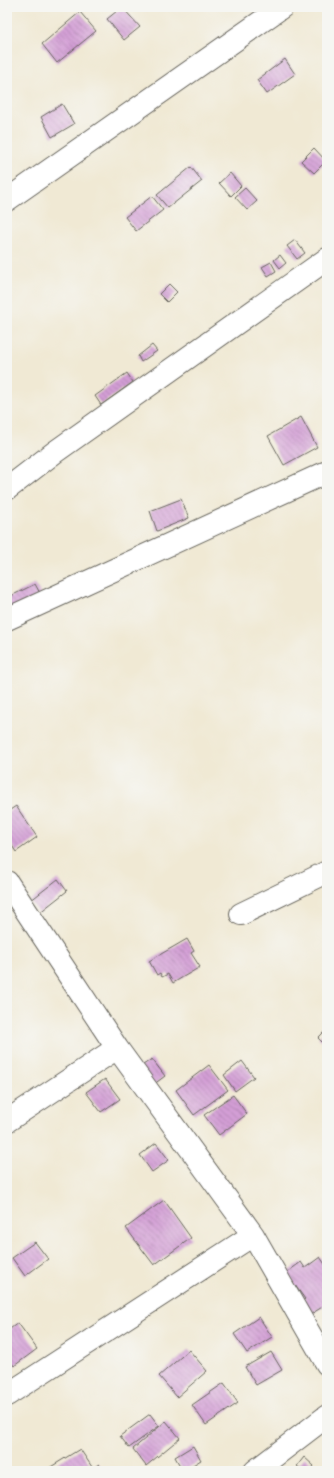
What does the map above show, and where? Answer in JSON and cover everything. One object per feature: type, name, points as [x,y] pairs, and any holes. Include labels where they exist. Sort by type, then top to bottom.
[{"type":"street","points":[[7,200],[282,7]]},
{"type":"street","points":[[7,489],[55,452],[327,259]]},
{"type":"street","points":[[7,620],[327,472]]},
{"type":"street","points":[[240,914],[327,872]]},
{"type":"street","points":[[7,882],[117,1048],[254,1235],[327,1364]]},
{"type":"street","points":[[7,1121],[117,1048]]},
{"type":"street","points":[[7,1395],[254,1235]]},
{"type":"street","points":[[255,1471],[327,1416]]},
{"type":"building","points":[[122,7],[140,27],[124,40],[107,19]]},
{"type":"building","points":[[80,12],[96,31],[57,63],[42,44]]},
{"type":"building","points":[[285,59],[295,74],[267,94],[257,80]]},
{"type":"building","points":[[62,104],[74,124],[52,137],[41,117]]},
{"type":"building","points":[[314,148],[326,161],[314,173],[301,161]]},
{"type":"building","points":[[191,167],[202,181],[168,208],[157,195]]},
{"type":"building","points":[[230,173],[241,186],[231,196],[219,183]]},
{"type":"building","points":[[245,188],[257,201],[247,210],[235,197]]},
{"type":"building","points":[[152,196],[163,210],[136,231],[125,217]]},
{"type":"building","points":[[295,240],[305,253],[297,259],[287,246]]},
{"type":"building","points":[[280,255],[286,263],[280,268],[274,260]]},
{"type":"building","points":[[271,262],[276,271],[268,276],[262,267]]},
{"type":"building","points":[[169,284],[177,292],[167,302],[159,294]]},
{"type":"building","points":[[152,345],[157,351],[141,362],[138,356]]},
{"type":"building","points":[[127,373],[133,382],[101,405],[95,396]]},
{"type":"building","points":[[301,417],[317,447],[284,465],[268,436]]},
{"type":"building","points":[[181,499],[189,518],[157,531],[150,511]]},
{"type":"building","points":[[35,584],[41,595],[12,610],[7,598]]},
{"type":"building","points":[[16,806],[37,837],[16,852],[7,838],[7,812]]},
{"type":"building","points":[[58,879],[67,891],[39,913],[30,901]]},
{"type":"building","points":[[187,939],[194,951],[191,953],[200,967],[173,983],[168,974],[162,977],[160,973],[157,975],[149,961]]},
{"type":"building","points":[[327,1029],[327,1047],[318,1038]]},
{"type":"building","points":[[152,1059],[165,1076],[153,1085],[140,1067]]},
{"type":"building","points":[[242,1061],[254,1077],[235,1091],[224,1075]]},
{"type":"building","points":[[209,1065],[228,1090],[194,1115],[176,1090]]},
{"type":"building","points":[[105,1079],[120,1099],[101,1112],[86,1092]]},
{"type":"building","points":[[233,1095],[247,1114],[219,1135],[204,1115]]},
{"type":"building","points":[[156,1143],[169,1160],[152,1172],[140,1155]]},
{"type":"building","points":[[164,1200],[191,1238],[154,1265],[126,1228]]},
{"type":"building","points":[[35,1242],[48,1259],[25,1276],[12,1258]]},
{"type":"building","points":[[320,1257],[327,1267],[327,1304],[308,1316],[299,1304],[305,1299],[286,1273],[301,1262],[305,1268]]},
{"type":"building","points":[[259,1317],[272,1337],[247,1353],[234,1334]]},
{"type":"building","points":[[18,1323],[37,1349],[14,1366],[7,1357],[7,1331]]},
{"type":"building","points":[[189,1350],[207,1371],[177,1397],[159,1376]]},
{"type":"building","points":[[271,1352],[282,1370],[256,1385],[245,1367]]},
{"type":"building","points":[[224,1383],[238,1403],[206,1425],[192,1405]]},
{"type":"building","points":[[150,1414],[159,1426],[129,1448],[120,1436]]},
{"type":"building","points":[[166,1421],[180,1438],[146,1466],[133,1449]]},
{"type":"building","points":[[193,1446],[201,1460],[183,1471],[175,1457]]},
{"type":"building","points":[[80,1449],[92,1467],[84,1471],[51,1471],[49,1468]]},
{"type":"building","points":[[304,1457],[314,1466],[310,1471],[303,1471],[297,1466]]},
{"type":"building","points":[[99,1464],[104,1471],[89,1471]]}]
